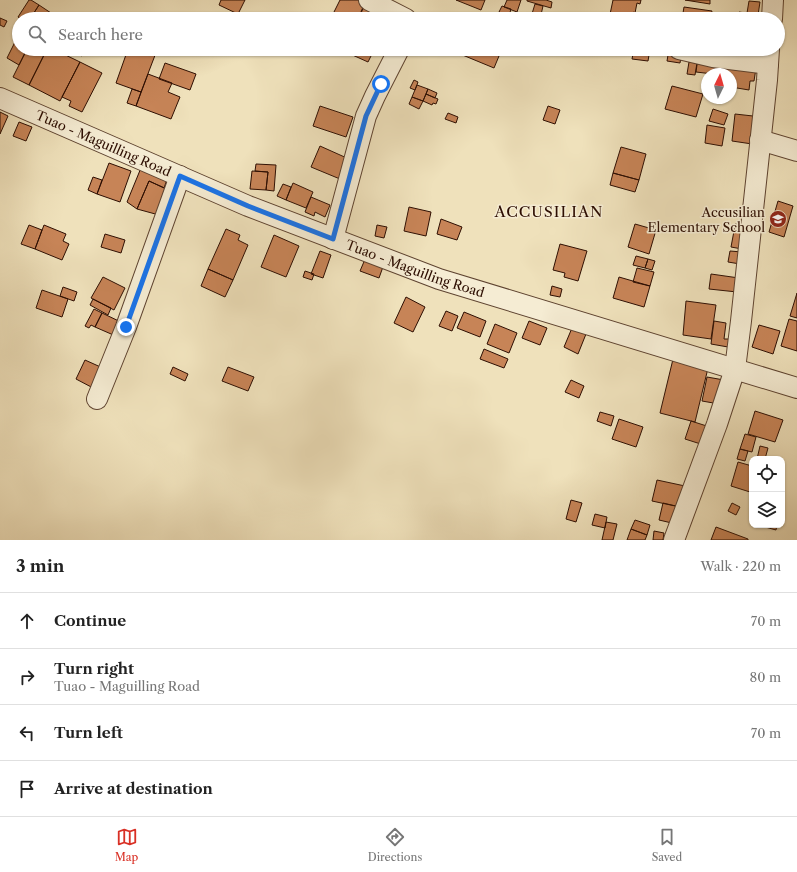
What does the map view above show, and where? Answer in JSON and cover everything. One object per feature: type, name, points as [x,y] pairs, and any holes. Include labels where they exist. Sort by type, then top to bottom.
[{"type":"street","points":[[369,0],[392,12]]},
{"type":"street","points":[[772,12],[773,0]]},
{"type":"street","points":[[333,239],[366,116],[395,56]]},
{"type":"street","points":[[674,540],[717,424],[735,369],[768,56],[709,56]]},
{"type":"street","name":"Tuao - Maguilling Road","points":[[0,98],[248,206],[439,279],[797,388]]},
{"type":"street","points":[[760,140],[797,151]]},
{"type":"street","points":[[97,399],[126,327],[180,176]]},
{"type":"building","points":[[29,0],[39,5],[34,12],[21,12]]},
{"type":"building","points":[[221,0],[245,0],[239,12],[234,12],[219,5]]},
{"type":"building","points":[[340,0],[366,0],[361,12],[334,12]]},
{"type":"building","points":[[456,0],[485,0],[481,10]]},
{"type":"building","points":[[507,0],[521,0],[517,12],[504,7]]},
{"type":"building","points":[[546,0],[552,2],[551,8],[527,1]]},
{"type":"building","points":[[613,0],[641,0],[640,4],[637,3],[635,12],[610,12]]},
{"type":"building","points":[[685,0],[710,0],[710,4]]},
{"type":"building","points":[[749,1],[760,2],[758,12],[747,12]]},
{"type":"building","points":[[366,2],[374,7],[372,12],[361,12]]},
{"type":"building","points":[[535,4],[543,6],[542,12],[533,12]]},
{"type":"building","points":[[39,5],[50,12],[34,12]]},
{"type":"building","points":[[502,6],[511,9],[510,12],[499,12]]},
{"type":"building","points":[[684,7],[712,11],[712,12],[683,12]]},
{"type":"building","points":[[0,18],[7,21],[4,27],[0,25]]},
{"type":"building","points":[[12,48],[12,56],[24,56],[19,65],[7,58]]},
{"type":"building","points":[[24,56],[44,56],[29,85],[13,77]]},
{"type":"building","points":[[44,56],[68,56],[80,62],[60,101],[29,85]]},
{"type":"building","points":[[126,56],[155,56],[141,92],[116,83]]},
{"type":"building","points":[[355,56],[371,56],[368,62]]},
{"type":"building","points":[[465,56],[499,56],[494,68]]},
{"type":"building","points":[[633,56],[649,56],[648,61],[632,59]]},
{"type":"building","points":[[668,56],[681,56],[680,63],[667,61]]},
{"type":"building","points":[[698,57],[716,60],[714,68],[701,68],[701,73],[696,72]]},
{"type":"building","points":[[80,62],[102,73],[82,112],[69,106],[71,101],[62,97]]},
{"type":"building","points":[[689,62],[697,63],[695,75],[687,74]]},
{"type":"building","points":[[165,63],[196,74],[190,90],[159,79]]},
{"type":"building","points":[[717,63],[724,64],[723,68],[716,68]]},
{"type":"building","points":[[724,64],[756,68],[754,81],[750,81],[749,90],[737,88],[737,68],[723,68]]},
{"type":"building","points":[[148,74],[172,83],[168,92],[180,97],[171,119],[136,106]]},
{"type":"building","points":[[414,80],[418,82],[415,90],[410,88]]},
{"type":"building","points":[[417,85],[428,89],[423,101],[412,97]]},
{"type":"building","points":[[672,86],[701,93],[701,101],[696,117],[665,109]]},
{"type":"building","points":[[132,89],[141,92],[136,106],[127,103]]},
{"type":"building","points":[[428,89],[437,93],[435,98],[426,94]]},
{"type":"building","points":[[426,94],[438,99],[436,104],[433,103],[432,105],[423,101]]},
{"type":"building","points":[[412,97],[423,101],[419,109],[409,104]]},
{"type":"building","points":[[320,106],[353,117],[346,137],[313,126]]},
{"type":"building","points":[[548,106],[560,110],[555,124],[543,120]]},
{"type":"building","points":[[713,109],[728,114],[724,125],[709,121]]},
{"type":"building","points":[[0,112],[8,116],[0,134]]},
{"type":"building","points":[[448,113],[458,117],[456,123],[445,119]]},
{"type":"building","points":[[735,114],[762,117],[759,145],[732,141]]},
{"type":"building","points":[[19,122],[32,127],[26,141],[13,136]]},
{"type":"building","points":[[707,125],[725,128],[722,146],[705,143]]},
{"type":"building","points":[[320,146],[349,159],[340,179],[311,167]]},
{"type":"building","points":[[621,147],[646,154],[639,180],[613,173]]},
{"type":"building","points":[[109,163],[131,171],[120,202],[97,194]]},
{"type":"building","points":[[143,163],[169,174],[164,188],[149,181],[137,209],[127,202]]},
{"type":"building","points":[[256,164],[276,165],[274,191],[266,190],[268,172],[255,171]]},
{"type":"building","points":[[252,171],[268,172],[266,190],[250,189]]},
{"type":"building","points":[[613,173],[639,180],[635,192],[610,185]]},
{"type":"building","points":[[93,177],[102,180],[97,194],[88,190]]},
{"type":"building","points":[[149,181],[169,190],[159,215],[137,209]]},
{"type":"building","points":[[293,183],[313,192],[306,208],[286,200]]},
{"type":"building","points":[[283,184],[291,187],[286,200],[277,196]]},
{"type":"building","points":[[311,197],[330,205],[325,217],[315,212],[314,216],[305,212]]},
{"type":"building","points":[[778,201],[793,206],[784,237],[769,232]]},
{"type":"building","points":[[409,207],[431,212],[426,236],[404,231]]},
{"type":"building","points":[[441,219],[462,227],[457,240],[437,234]]},
{"type":"building","points":[[635,224],[656,230],[649,254],[628,247]]},
{"type":"building","points":[[735,224],[746,226],[745,233],[734,231]]},
{"type":"building","points":[[29,225],[42,230],[35,249],[21,244]]},
{"type":"building","points":[[44,225],[66,234],[63,241],[69,244],[62,260],[35,249]]},
{"type":"building","points":[[377,225],[387,227],[384,238],[375,236]]},
{"type":"building","points":[[226,229],[240,235],[238,240],[248,245],[233,280],[208,269]]},
{"type":"building","points":[[734,231],[745,233],[742,249],[731,247]]},
{"type":"building","points":[[105,234],[125,240],[121,253],[101,247]]},
{"type":"building","points":[[274,235],[299,246],[286,277],[261,267]]},
{"type":"building","points":[[560,244],[587,251],[578,281],[564,277],[565,273],[553,270]]},
{"type":"building","points":[[320,251],[331,255],[323,278],[311,274]]},
{"type":"building","points":[[730,251],[742,252],[740,264],[728,262]]},
{"type":"building","points":[[636,256],[648,259],[645,268],[633,265]]},
{"type":"building","points":[[366,257],[384,264],[379,278],[360,271]]},
{"type":"building","points":[[648,259],[655,261],[652,270],[645,268]]},
{"type":"building","points":[[637,268],[654,272],[650,286],[633,282]]},
{"type":"building","points":[[208,269],[233,280],[225,297],[201,286]]},
{"type":"building","points":[[305,271],[314,274],[312,280],[303,277]]},
{"type":"building","points":[[711,274],[739,278],[737,292],[709,289]]},
{"type":"building","points":[[103,277],[125,288],[114,310],[91,298]]},
{"type":"building","points":[[619,277],[650,286],[644,307],[613,298]]},
{"type":"building","points":[[552,286],[562,289],[560,297],[550,295]]},
{"type":"building","points":[[63,287],[77,292],[74,301],[60,296]]},
{"type":"building","points":[[42,290],[68,299],[62,317],[36,308]]},
{"type":"building","points":[[797,293],[797,318],[790,316]]},
{"type":"building","points":[[406,297],[425,307],[413,332],[394,323]]},
{"type":"building","points":[[93,299],[111,308],[108,315],[90,305]]},
{"type":"building","points":[[686,301],[716,305],[711,339],[683,335]]},
{"type":"building","points":[[94,309],[102,313],[95,327],[91,325],[89,328],[85,326]]},
{"type":"building","points":[[446,311],[458,316],[452,331],[439,326]]},
{"type":"building","points":[[464,312],[486,321],[480,337],[457,328]]},
{"type":"building","points":[[102,313],[125,324],[118,337],[95,327]]},
{"type":"building","points":[[789,319],[797,321],[797,351],[781,346]]},
{"type":"building","points":[[529,321],[547,328],[540,345],[522,338]]},
{"type":"building","points":[[714,321],[726,323],[724,339],[729,339],[728,347],[711,344]]},
{"type":"building","points":[[495,324],[517,333],[509,353],[487,344]]},
{"type":"building","points":[[759,325],[780,331],[773,354],[752,347]]},
{"type":"building","points":[[572,328],[586,334],[578,354],[564,347]]},
{"type":"building","points":[[484,349],[508,359],[504,368],[480,359]]},
{"type":"building","points":[[674,355],[709,364],[695,422],[660,413]]},
{"type":"building","points":[[85,360],[105,369],[95,389],[76,379]]},
{"type":"building","points":[[173,367],[188,374],[185,381],[170,374]]},
{"type":"building","points":[[228,367],[254,377],[248,391],[222,381]]},
{"type":"building","points":[[707,377],[724,380],[719,404],[702,401]]},
{"type":"building","points":[[571,380],[584,386],[579,398],[565,392]]},
{"type":"building","points":[[755,411],[783,420],[775,442],[748,434]]},
{"type":"building","points":[[600,412],[614,416],[611,426],[597,421]]},
{"type":"building","points":[[619,419],[643,427],[636,447],[612,439]]},
{"type":"building","points":[[691,421],[713,428],[707,446],[685,439]]},
{"type":"building","points":[[745,434],[756,437],[752,452],[740,449]]},
{"type":"building","points":[[760,446],[768,448],[766,456],[758,456]]},
{"type":"building","points":[[740,449],[748,451],[745,461],[737,459]]},
{"type":"building","points":[[738,462],[749,465],[749,492],[731,486]]},
{"type":"building","points":[[657,480],[685,486],[680,507],[652,501]]},
{"type":"building","points":[[571,500],[582,503],[576,522],[566,519]]},
{"type":"building","points":[[663,503],[680,507],[676,524],[659,520]]},
{"type":"building","points":[[732,503],[740,507],[736,515],[728,511]]},
{"type":"building","points":[[595,514],[607,517],[605,528],[592,525]]},
{"type":"building","points":[[635,520],[650,525],[647,535],[631,529]]},
{"type":"building","points":[[606,522],[617,524],[613,540],[602,540]]},
{"type":"building","points":[[716,527],[748,539],[748,540],[711,540]]},
{"type":"building","points":[[631,529],[647,535],[645,540],[627,540]]},
{"type":"building","points":[[654,531],[664,533],[663,540],[653,540]]},
{"type":"place","name":"Accusilian Elementary School","points":[[778,219]]},
{"type":"district","name":"ACCUSILIAN","points":[[549,212]]},
{"type":"route","points":[[126,327],[180,176],[248,206],[333,239],[366,116],[381,84]]}]
